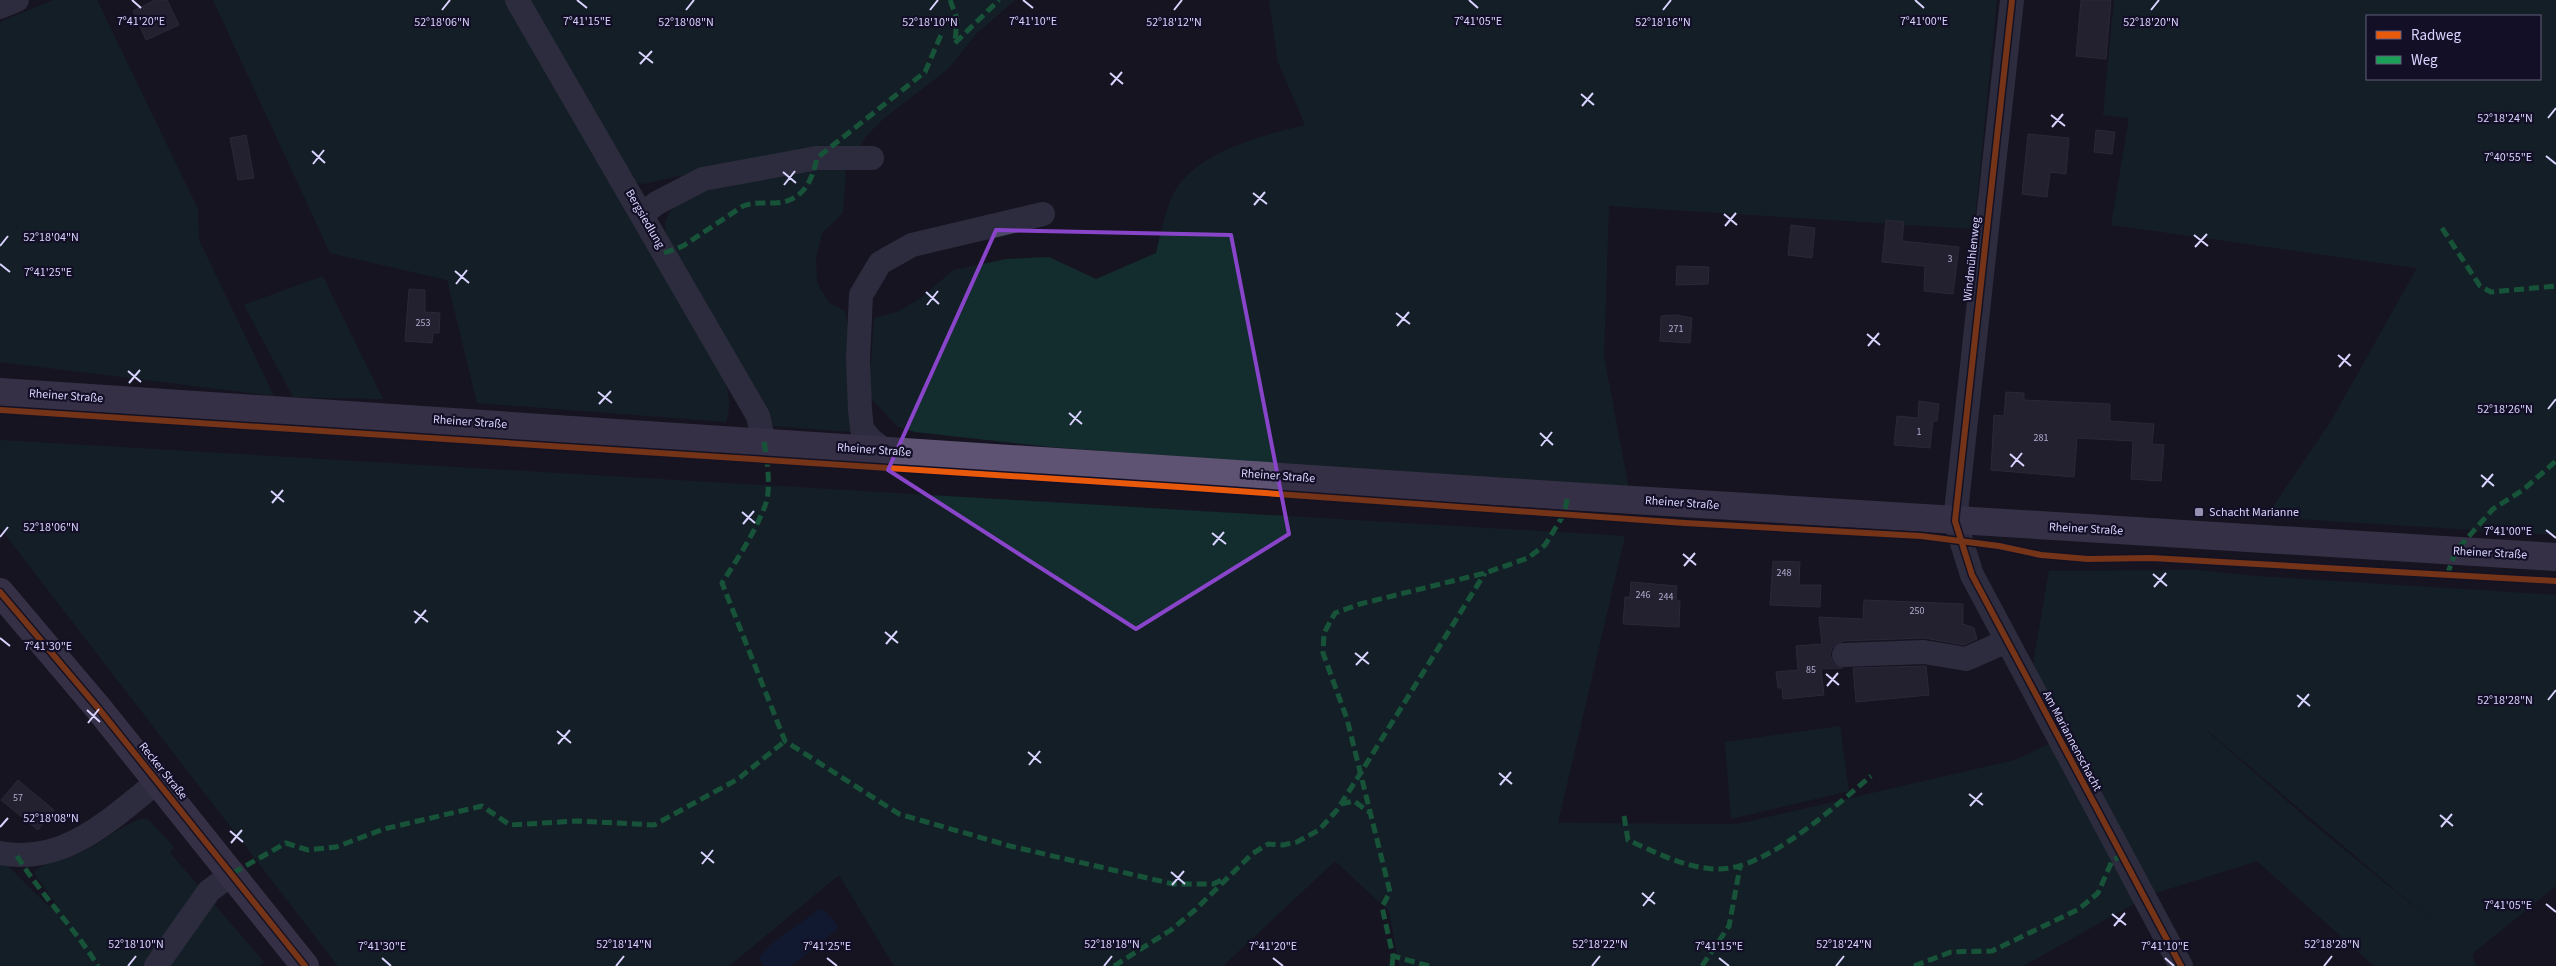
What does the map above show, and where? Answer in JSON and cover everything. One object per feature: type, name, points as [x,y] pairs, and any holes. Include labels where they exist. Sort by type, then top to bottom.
[{"type":"main road","name":"Rheiner Straße","points":[[0,392],[1955,521],[2556,557]]},
{"type":"main road","name":"Recker Straße","points":[[0,592],[99,708],[157,782],[233,873],[305,966]]},
{"type":"street","points":[[0,7],[17,0]]},
{"type":"street","name":"Bergsiedlung","points":[[517,0],[758,416],[764,442]]},
{"type":"street","name":"Windmühlenweg","points":[[1955,521],[2012,0]]},
{"type":"street","points":[[642,214],[703,179],[818,158],[872,158]]},
{"type":"street","points":[[886,451],[870,440],[862,429],[858,359],[861,295],[880,263],[912,245],[1043,214]]},
{"type":"street","name":"Am Mariannenschacht","points":[[1955,521],[1972,575],[2181,966]]},
{"type":"street","points":[[1844,655],[1924,652],[1966,659],[2007,641]]},
{"type":"street","points":[[0,853],[20,857],[59,850],[107,823],[157,782]]},
{"type":"street","points":[[156,966],[209,892],[233,873]]},
{"type":"highlighted area","points":[[996,230],[1231,235],[1289,534],[1136,629],[888,470]]},
{"type":"green space","points":[[53,0],[97,0],[198,209],[199,240],[274,396],[0,362],[0,22]]},
{"type":"green space","points":[[213,0],[506,0],[719,366],[727,387],[729,400],[726,422],[477,403],[447,280],[330,253]]},
{"type":"green space","points":[[525,0],[1015,0],[976,34],[948,69],[883,119],[866,136],[860,147],[698,172],[643,184],[635,182]]},
{"type":"green space","points":[[1269,0],[1997,0],[1974,229],[1609,206],[1604,356],[1629,490],[1050,447],[915,432],[898,427],[869,396],[874,318],[897,312],[921,298],[953,270],[1006,259],[1049,257],[1096,279],[1156,253],[1169,205],[1175,191],[1186,177],[1200,165],[1233,147],[1270,134],[1305,125],[1278,62]]},
{"type":"green space","points":[[2114,0],[2556,0],[2556,535],[2266,517],[2331,421],[2417,268],[2111,225],[2129,118],[2103,115]]},
{"type":"green space","points":[[841,165],[846,173],[843,213],[822,233],[816,257],[817,283],[829,303],[845,311],[850,336],[848,412],[852,432],[774,426],[765,415],[706,302],[669,241],[665,225],[673,208],[697,188]]},
{"type":"green space","points":[[323,276],[383,399],[293,397],[244,305]]},
{"type":"green space","points":[[0,440],[1625,536],[1558,823],[1738,824],[2015,760],[2051,743],[2137,902],[2023,966],[1399,966],[1389,911],[1335,861],[1223,966],[894,966],[839,875],[729,966],[338,966],[0,528]]},
{"type":"green space","points":[[2197,570],[2255,576],[2556,595],[2556,886],[2472,954],[2476,966],[2374,966],[2257,861],[2150,895],[2033,664],[2049,571]],"holes":[[[2208,731],[2440,928],[2313,824]]]},
{"type":"green space","points":[[1840,726],[1849,791],[1731,819],[1725,742]]},
{"type":"green space","points":[[140,819],[148,819],[174,847],[170,853],[264,962],[260,966],[0,966],[0,858],[50,908],[56,904],[34,873],[38,869],[49,863],[80,853]]},
{"type":"water","points":[[820,909],[824,910],[838,926],[835,931],[791,966],[764,966],[759,957],[771,944]]},
{"type":"building","points":[[155,0],[167,0],[179,25],[146,40],[133,11]]},
{"type":"building","points":[[2081,0],[2111,0],[2106,59],[2076,56]]},
{"type":"building","points":[[2096,130],[2115,132],[2112,154],[2094,152]]},
{"type":"building","points":[[2028,134],[2069,138],[2066,174],[2050,172],[2047,197],[2022,194]]},
{"type":"building","points":[[246,135],[254,178],[238,180],[230,138]]},
{"type":"building","points":[[1886,220],[1904,222],[1902,241],[1959,247],[1953,294],[1924,291],[1925,266],[1882,262]]},
{"type":"building","points":[[1791,225],[1815,228],[1812,258],[1788,255]]},
{"type":"building","points":[[1677,266],[1709,267],[1708,284],[1676,285]]},
{"type":"building","points":[[409,289],[425,290],[425,312],[440,313],[439,333],[433,333],[432,343],[405,341]]},
{"type":"building","points":[[1677,315],[1692,318],[1690,343],[1660,341],[1661,316]]},
{"type":"building","points":[[2006,392],[2024,393],[2024,400],[2110,404],[2110,421],[2154,424],[2152,444],[2164,445],[2161,481],[2131,479],[2133,441],[2077,438],[2074,477],[1991,470],[1994,415],[2004,416]]},
{"type":"building","points":[[1919,401],[1939,404],[1937,421],[1933,421],[1930,448],[1894,445],[1897,416],[1918,418]]},
{"type":"building","points":[[1773,561],[1800,562],[1799,585],[1821,585],[1820,607],[1770,605]]},
{"type":"building","points":[[1631,582],[1677,586],[1676,600],[1680,601],[1679,627],[1623,624],[1625,597],[1630,597]]},
{"type":"building","points":[[1864,600],[1963,604],[1963,624],[1974,628],[1977,639],[1964,645],[1924,638],[1843,641],[1832,648],[1830,655],[1833,663],[1843,668],[1821,669],[1824,695],[1783,699],[1782,688],[1778,688],[1776,672],[1798,670],[1796,646],[1822,644],[1819,617],[1863,619]]},
{"type":"building","points":[[1926,666],[1929,695],[1856,702],[1853,668]]},
{"type":"building","points":[[18,780],[54,810],[38,830],[1,800]]},
{"type":"marked path","points":[[950,0],[957,19],[955,43]]},
{"type":"marked path","points":[[955,43],[999,0]]},
{"type":"marked path","points":[[664,253],[683,246],[743,206],[755,203],[784,202],[799,195],[809,183],[817,158],[925,72],[941,35]]},
{"type":"marked path","points":[[2442,228],[2480,286],[2491,292],[2556,286]]},
{"type":"marked path","points":[[764,442],[768,481],[766,503],[752,534],[722,583],[785,741],[899,814],[1010,846],[1173,884],[1213,884],[1226,878]]},
{"type":"marked path","points":[[2447,575],[2456,551],[2493,509],[2523,490],[2556,461]]},
{"type":"marked path","points":[[1429,966],[1393,956],[1382,907],[1390,892],[1347,719],[1323,653],[1324,633],[1335,613],[1360,604],[1485,573],[1528,558],[1545,545],[1564,514],[1568,496]]},
{"type":"marked path","points":[[1114,966],[1171,930],[1195,910],[1252,854],[1268,844],[1283,845],[1297,842],[1319,830],[1337,810],[1485,573]]},
{"type":"marked path","points":[[233,873],[286,843],[308,850],[336,847],[384,829],[482,806],[510,825],[577,821],[654,825],[738,779],[785,741]]},
{"type":"marked path","points":[[1624,816],[1628,840],[1649,850],[1695,866],[1718,869],[1737,867],[1778,848],[1799,834],[1871,776]]},
{"type":"marked path","points":[[1341,804],[1354,801],[1369,812]]},
{"type":"marked path","points":[[17,856],[98,966]]},
{"type":"marked path","points":[[1914,966],[1951,952],[1992,951],[2079,909],[2098,893],[2112,861],[2121,856]]},
{"type":"marked path","points":[[1702,966],[1729,926],[1740,867]]},
{"type":"marked path","points":[[1392,966],[1393,956]]},
{"type":"cycle path","points":[[2012,0],[1955,521],[1972,575],[2181,966]]},
{"type":"cycle path","points":[[0,410],[1180,487],[1685,523],[1921,536],[1999,546],[2041,555],[2088,559],[2151,558],[2556,581]]},
{"type":"cycle path","points":[[0,592],[99,709],[305,966]]},
{"type":"place","name":"Schacht Marianne","points":[[2199,512]]}]
